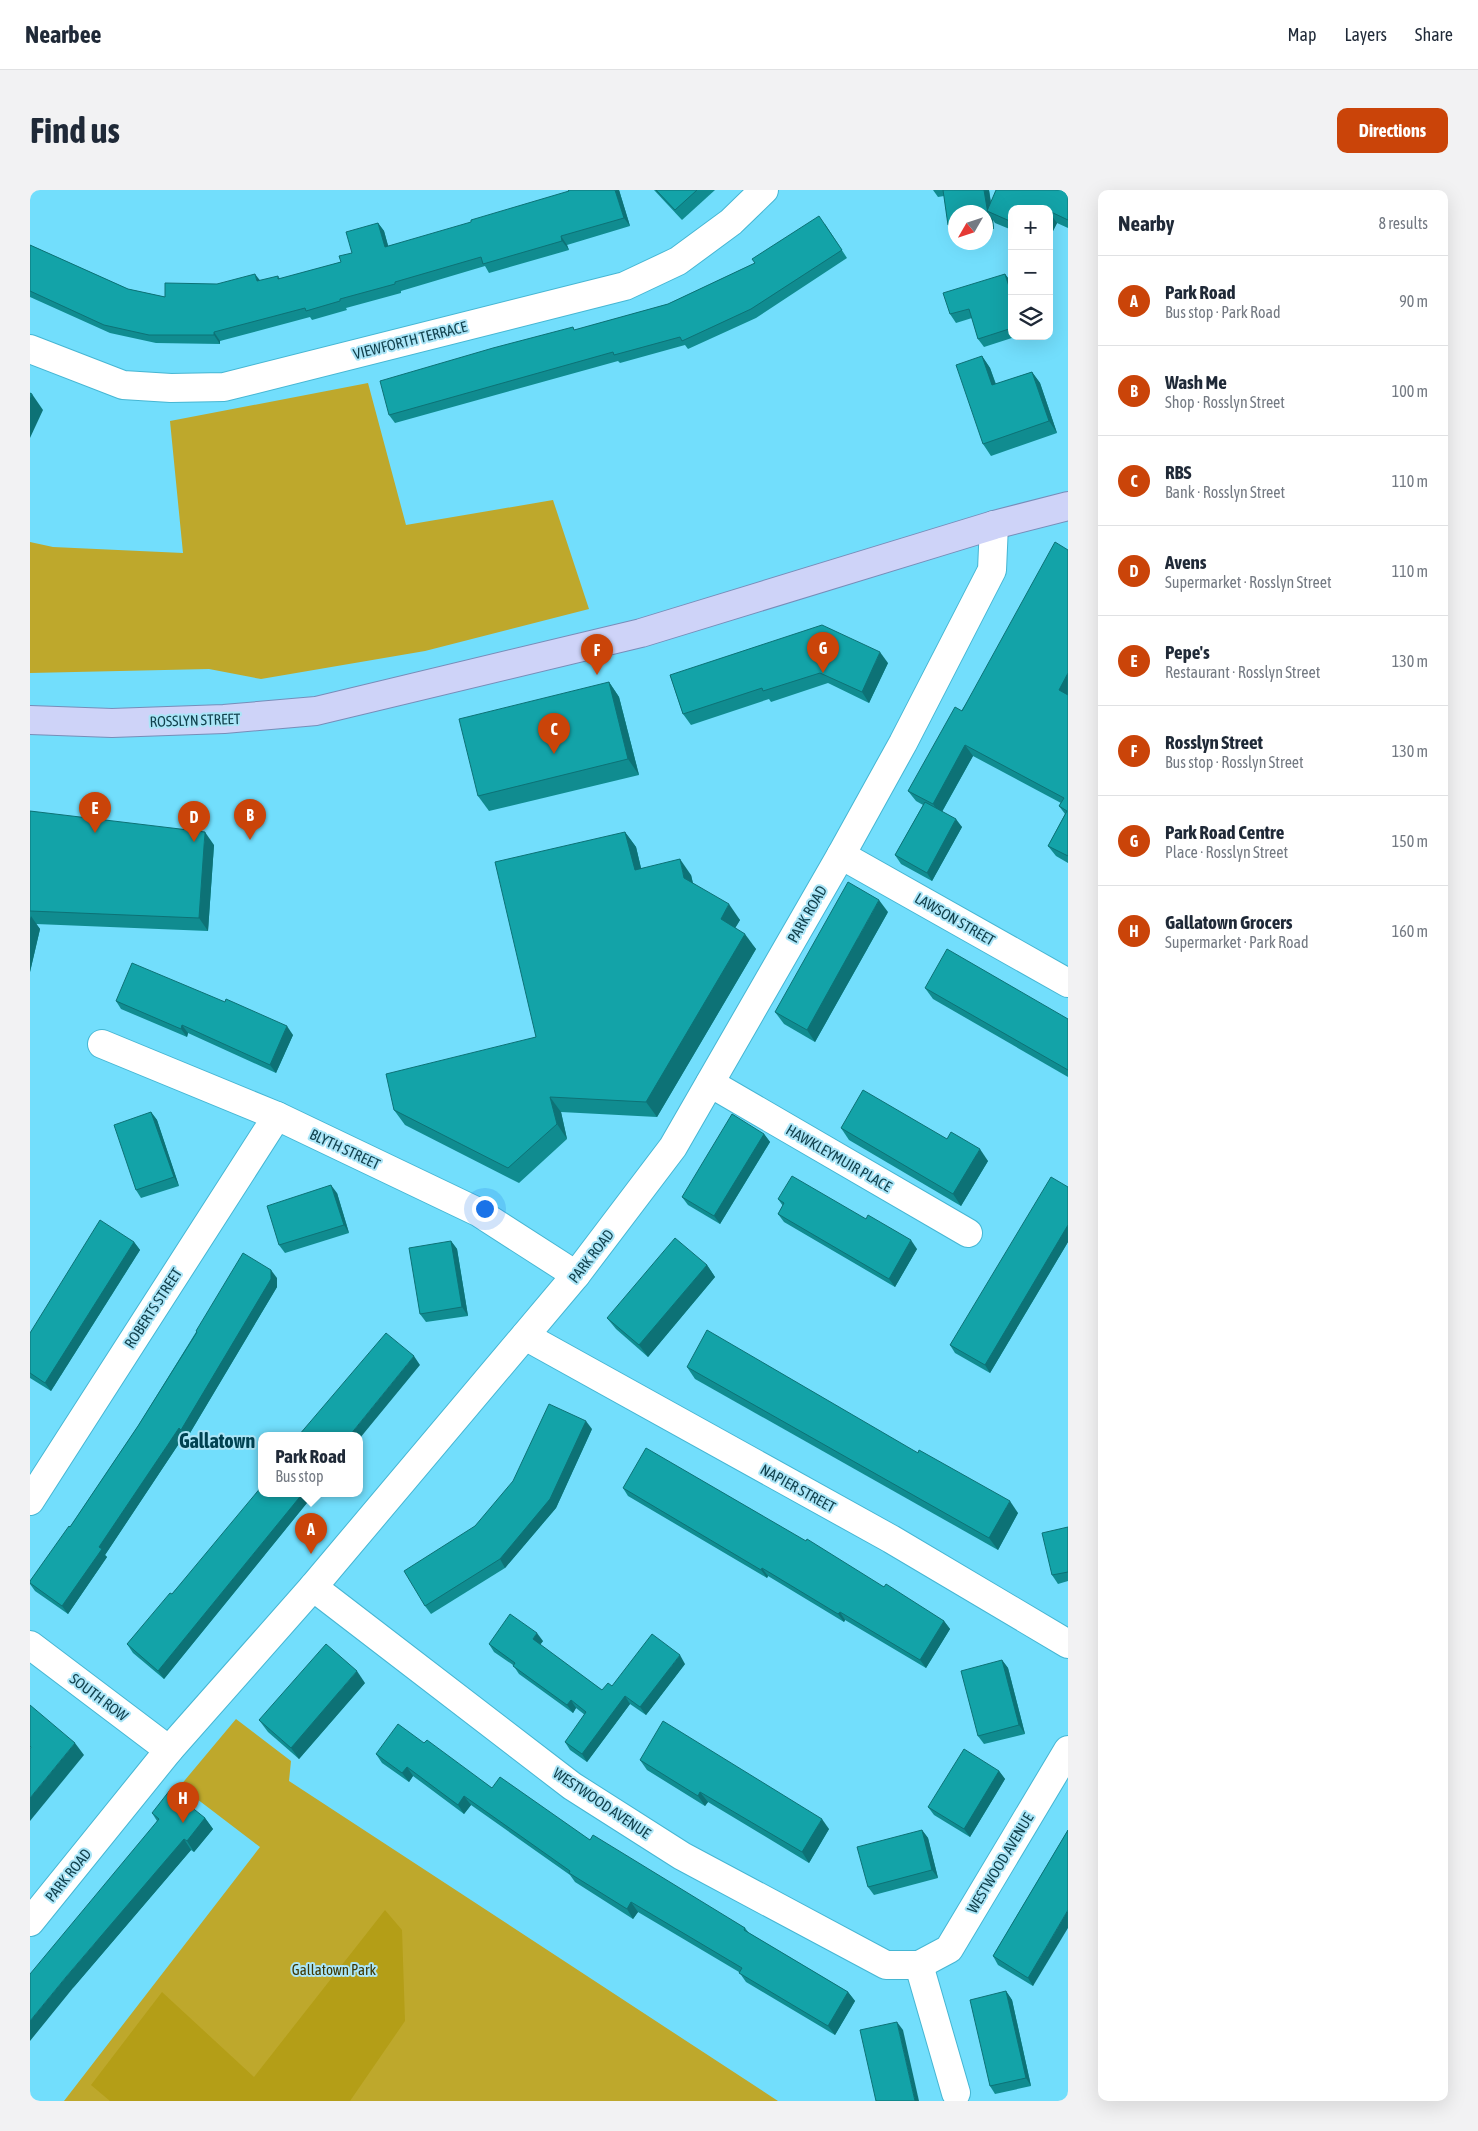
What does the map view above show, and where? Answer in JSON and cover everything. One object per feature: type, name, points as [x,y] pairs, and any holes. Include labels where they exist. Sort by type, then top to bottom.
[{"type":"main road","name":"ROSSLYN STREET","points":[[30,720],[112,722],[205,720],[316,711],[642,633],[994,525],[1068,506]]},
{"type":"street","name":"VIEWFORTH TERRACE","points":[[30,349],[123,385],[171,388],[224,387],[625,286],[678,262],[731,222],[764,190]]},
{"type":"street","name":"PARK ROAD","points":[[30,1922],[169,1750],[313,1587],[576,1276],[673,1147],[841,855],[992,570],[994,525]]},
{"type":"street","name":"LAWSON STREET","points":[[841,855],[1068,983]]},
{"type":"street","name":"BLYTH STREET","points":[[102,1044],[277,1116],[478,1212],[576,1276]]},
{"type":"street","name":"HAWKLEYMUIR PLACE","points":[[710,1083],[968,1233]]},
{"type":"street","name":"ROBERTS STREET","points":[[30,1501],[277,1116]]},
{"type":"street","name":"NAPIER STREET","points":[[525,1336],[891,1540],[1068,1644]]},
{"type":"street","name":"WESTWOOD AVENUE","points":[[313,1587],[572,1786],[682,1856],[886,1965],[919,1965],[949,1948],[1068,1750]]},
{"type":"street","name":"SOUTH ROW","points":[[30,1645],[169,1750]]},
{"type":"street","points":[[919,1965],[956,2093]]},
{"type":"green space","points":[[368,383],[406,525],[553,500],[589,609],[425,651],[261,679],[209,669],[30,673],[30,542],[53,547],[183,553],[170,421]]},
{"type":"green space","name":"Gallatown Park","points":[[236,1719],[291,1761],[289,1781],[778,2101],[64,2101],[260,1847],[180,1786]]},
{"type":"shaded area","points":[[385,1910],[402,1930],[405,2021],[350,2101],[110,2101],[91,2085],[162,1992],[254,2077]]},
{"type":"building","points":[[568,190],[615,190],[624,218],[561,236],[562,241],[483,264],[481,257],[306,311],[305,308],[214,332],[214,335],[149,335],[104,325],[30,291],[30,245],[128,289],[165,297],[165,283],[217,284],[255,274],[257,281],[278,276],[278,279],[341,262],[339,256],[352,253],[346,232],[378,223],[385,247],[471,222],[471,220]]},
{"type":"building","points":[[656,190],[697,190],[675,210]]},
{"type":"building","points":[[943,190],[984,190],[986,205],[948,205],[948,225]]},
{"type":"building","points":[[996,190],[1068,190],[1068,220],[1053,213],[1053,205],[1008,205],[1008,220],[993,214],[993,205],[990,205]]},
{"type":"building","points":[[819,216],[842,250],[751,309],[682,341],[680,337],[614,355],[613,352],[389,415],[380,381],[493,348],[573,327],[574,330],[668,304],[755,263],[752,259]]},
{"type":"building","points":[[1005,274],[1008,283],[1008,329],[978,339],[969,309],[950,314],[943,293]]},
{"type":"building","points":[[982,356],[992,385],[1032,372],[1049,421],[983,444],[956,365]]},
{"type":"building","points":[[1055,542],[1068,550],[1068,673],[1059,690],[1068,695],[1068,856],[1048,846],[1067,811],[1059,806],[1064,798],[965,745],[933,804],[908,791],[955,707],[962,711]]},
{"type":"building","points":[[822,625],[880,652],[862,692],[820,673],[763,691],[762,688],[683,714],[670,675]]},
{"type":"building","points":[[609,682],[628,759],[478,796],[459,719]]},
{"type":"building","points":[[925,802],[956,819],[927,873],[895,855]]},
{"type":"building","points":[[30,811],[205,832],[199,918],[30,911]]},
{"type":"building","points":[[625,832],[635,870],[680,859],[684,878],[729,904],[721,919],[745,934],[646,1102],[550,1097],[557,1124],[508,1168],[394,1110],[386,1074],[536,1037],[495,862]]},
{"type":"building","points":[[848,882],[879,900],[807,1030],[775,1012]]},
{"type":"building","points":[[947,949],[1068,1019],[1068,1070],[925,988]]},
{"type":"building","points":[[132,963],[225,1002],[226,999],[287,1026],[270,1065],[182,1025],[181,1029],[116,1001]]},
{"type":"building","points":[[863,1090],[947,1139],[951,1132],[980,1149],[953,1194],[841,1128]]},
{"type":"building","points":[[151,1112],[174,1177],[136,1190],[114,1125]]},
{"type":"building","points":[[732,1114],[764,1134],[714,1216],[682,1197]]},
{"type":"building","points":[[792,1176],[866,1219],[868,1215],[911,1240],[889,1279],[778,1214],[784,1203],[778,1199]]},
{"type":"building","points":[[1051,1177],[1068,1187],[1068,1225],[985,1365],[950,1345]]},
{"type":"building","points":[[331,1185],[344,1225],[279,1245],[267,1206]]},
{"type":"building","points":[[100,1220],[134,1242],[45,1383],[30,1373],[30,1333]]},
{"type":"building","points":[[675,1238],[707,1265],[639,1345],[607,1318]]},
{"type":"building","points":[[451,1241],[462,1307],[420,1314],[409,1248]]},
{"type":"building","points":[[243,1253],[271,1270],[271,1279],[181,1430],[179,1428],[99,1547],[102,1549],[62,1606],[30,1583],[30,1581],[70,1527],[138,1426],[197,1332]]},
{"type":"building","points":[[707,1330],[918,1453],[919,1450],[1010,1501],[989,1538],[687,1367]]},
{"type":"building","points":[[386,1333],[414,1356],[352,1432],[302,1432]]},
{"type":"building","points":[[549,1404],[586,1421],[550,1499],[500,1559],[425,1606],[404,1571],[475,1526],[513,1481]]},
{"type":"building","points":[[646,1448],[806,1541],[807,1539],[884,1587],[886,1584],[944,1621],[920,1660],[840,1612],[838,1614],[762,1568],[761,1570],[623,1488]]},
{"type":"building","points":[[258,1491],[258,1497],[300,1497],[158,1671],[127,1644],[170,1593],[172,1594]]},
{"type":"building","points":[[1068,1527],[1068,1572],[1052,1575],[1042,1533]]},
{"type":"building","points":[[510,1614],[537,1633],[533,1639],[602,1690],[608,1683],[612,1686],[652,1634],[680,1655],[640,1707],[625,1696],[582,1754],[565,1742],[586,1712],[571,1700],[567,1705],[513,1666],[515,1663],[489,1644]]},
{"type":"building","points":[[326,1644],[357,1671],[291,1748],[259,1720]]},
{"type":"building","points":[[1002,1660],[1019,1725],[978,1736],[961,1671]]},
{"type":"building","points":[[30,1705],[75,1743],[30,1798],[31,1747]]},
{"type":"building","points":[[663,1721],[822,1819],[802,1852],[700,1792],[698,1796],[640,1760]]},
{"type":"building","points":[[398,1724],[424,1743],[427,1740],[492,1788],[500,1777],[590,1840],[593,1835],[745,1928],[744,1930],[848,1992],[828,2026],[739,1973],[742,1968],[631,1902],[627,1909],[569,1873],[570,1871],[464,1796],[458,1805],[407,1767],[402,1773],[376,1754]]},
{"type":"building","points":[[964,1749],[999,1771],[964,1829],[928,1807]]},
{"type":"building","points":[[170,1790],[205,1818],[187,1841],[184,1839],[30,2021],[30,1974],[159,1819],[152,1813]]},
{"type":"building","points":[[922,1830],[932,1870],[868,1887],[857,1847]]},
{"type":"building","points":[[1068,1830],[1068,1910],[1028,1978],[993,1956]]},
{"type":"building","points":[[1006,1991],[1026,2078],[990,2086],[970,2000]]},
{"type":"building","points":[[897,2022],[915,2101],[876,2101],[860,2030]]},
{"type":"place","name":"Park Road Centre","points":[[823,673]]},
{"type":"place","name":"Rosslyn Street","points":[[597,675]]},
{"type":"place","name":"RBS","points":[[554,754]]},
{"type":"place","name":"Pepe's","points":[[95,833]]},
{"type":"place","name":"Wash Me","points":[[250,840]]},
{"type":"place","name":"Avens","points":[[194,842]]},
{"type":"place","name":"Park Road","points":[[311,1554]]},
{"type":"place","name":"Gallatown Grocers","points":[[183,1823]]},
{"type":"district","name":"Gallatown","points":[[217,1440]]}]
